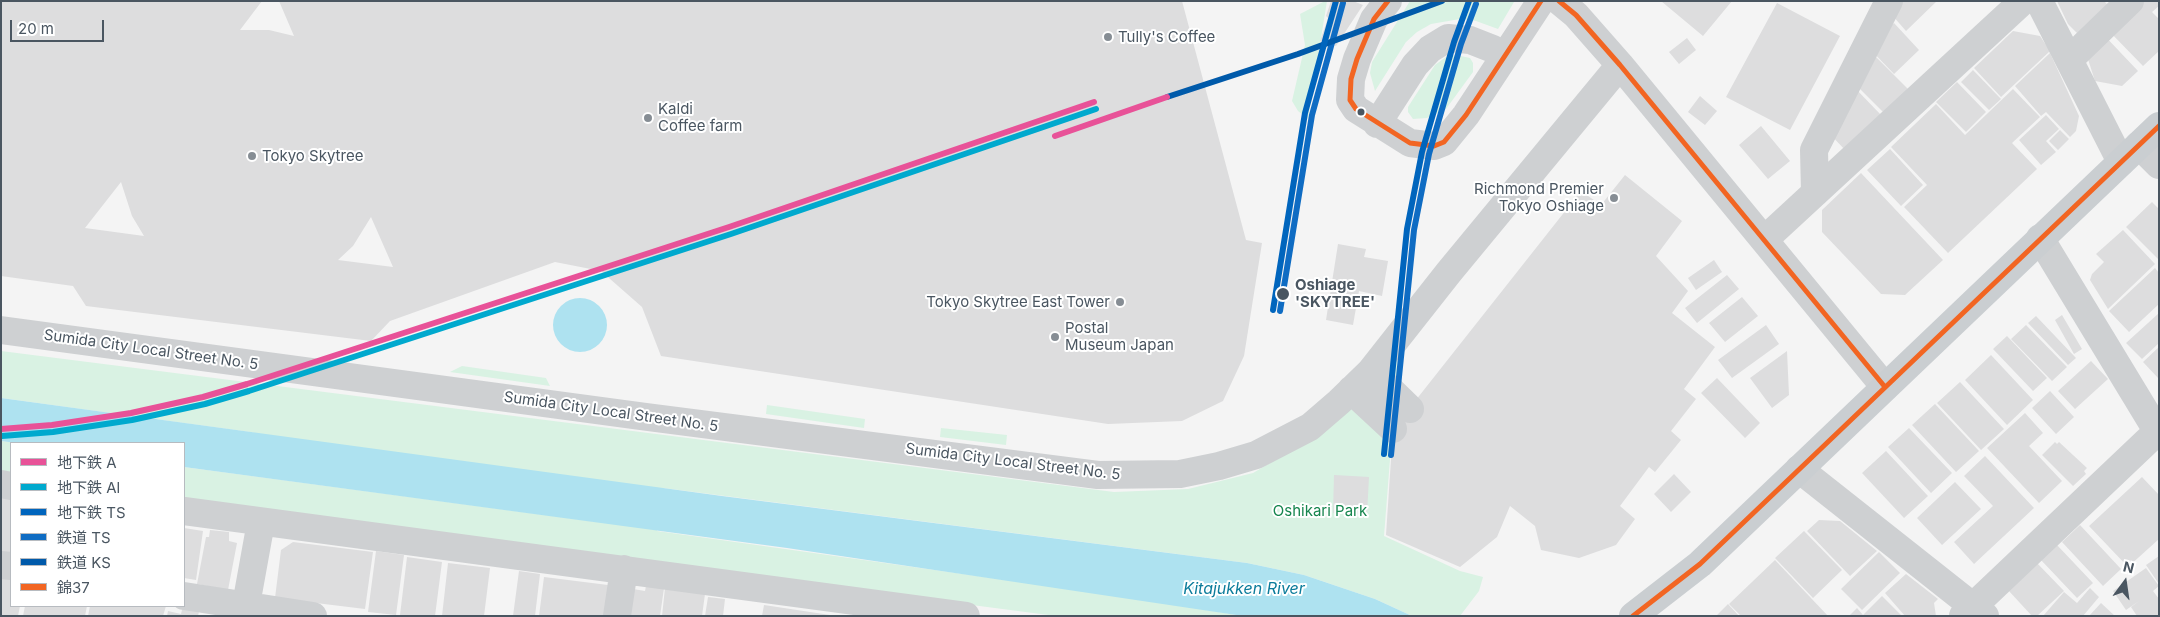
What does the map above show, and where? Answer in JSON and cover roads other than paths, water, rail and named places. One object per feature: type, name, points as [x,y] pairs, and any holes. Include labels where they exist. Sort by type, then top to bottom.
[{"type":"main road","points":[[1633,616],[1700,564],[2159,126]]},
{"type":"street","points":[[1388,1],[1374,19],[1357,59],[1350,100],[1356,109],[1377,124],[1410,143],[1434,146],[1444,142],[1466,115],[1540,1]]},
{"type":"street","points":[[1559,1],[1576,15],[1620,65],[1885,387]]},
{"type":"street","points":[[1815,193],[1814,150],[1889,1]]},
{"type":"street","points":[[1764,240],[2023,1]]},
{"type":"street","points":[[2039,1],[2069,60],[2130,154],[2159,165]]},
{"type":"street","points":[[2069,60],[2130,1]]},
{"type":"street","points":[[1377,124],[1414,65],[1430,49],[1448,38],[1470,40],[1505,56]]},
{"type":"street","name":"Sumida City Local Street No. 5","points":[[1,330],[647,417],[1098,475],[1180,474],[1219,466],[1256,455],[1310,426],[1351,390],[1370,371],[1620,65]]},
{"type":"street","points":[[1799,469],[1974,613],[2158,432],[2040,238]]},
{"type":"street","points":[[1351,390],[1402,419],[1370,371]]},
{"type":"street","points":[[185,511],[624,569],[914,612],[966,616]]},
{"type":"street","points":[[245,611],[260,522]]},
{"type":"street","points":[[617,616],[624,569]]},
{"type":"street","points":[[185,596],[245,611],[313,616]]},
{"type":"water","points":[[575,298],[585,298],[595,302],[603,310],[607,325],[603,340],[595,348],[585,352],[575,352],[565,348],[557,340],[553,330],[553,320],[557,310],[565,302]]},
{"type":"water","name":"Kitajukken River","points":[[1,398],[722,496],[1247,563],[1304,575],[1375,599],[1412,616],[1243,616],[787,548],[185,467],[185,442],[1,441]]},
{"type":"metro line","name":"TS","points":[[1273,310],[1305,113],[1336,1]]},
{"type":"metro line","name":"TS","points":[[1384,454],[1407,229],[1422,152],[1454,42],[1469,1]]},
{"type":"metro line","name":"A","points":[[1055,136],[1167,97]]},
{"type":"metro line","name":"A","points":[[1,429],[52,425],[131,413],[203,397],[247,384],[729,227],[1094,102]]},
{"type":"metro line","name":"Al","points":[[2,436],[53,432],[132,420],[205,404],[249,391],[731,234],[1096,109]]},
{"type":"rail line","name":"KS","points":[[1167,97],[1298,54],[1442,1]]},
{"type":"rail line","name":"TS","points":[[1280,311],[1312,115],[1343,3]]},
{"type":"rail line","name":"TS","points":[[1391,455],[1414,230],[1429,154],[1461,44],[1476,4]]},
{"type":"place","name":"Tully's Coffee","points":[[1108,37]]},
{"type":"place","name":"Kaldi Coffee farm","points":[[648,118]]},
{"type":"place","name":"Tokyo Skytree","points":[[252,156]]},
{"type":"place","name":"Richmond Premier Tokyo Oshiage","points":[[1614,198]]},
{"type":"place","name":"Oshiage 'SKYTREE'","points":[[1283,294]]},
{"type":"place","name":"Tokyo Skytree East Tower","points":[[1120,302]]},
{"type":"place","name":"Postal Museum Japan","points":[[1055,337]]},
{"type":"park label","name":"Oshikari Park","points":[[1320,511]]}]
